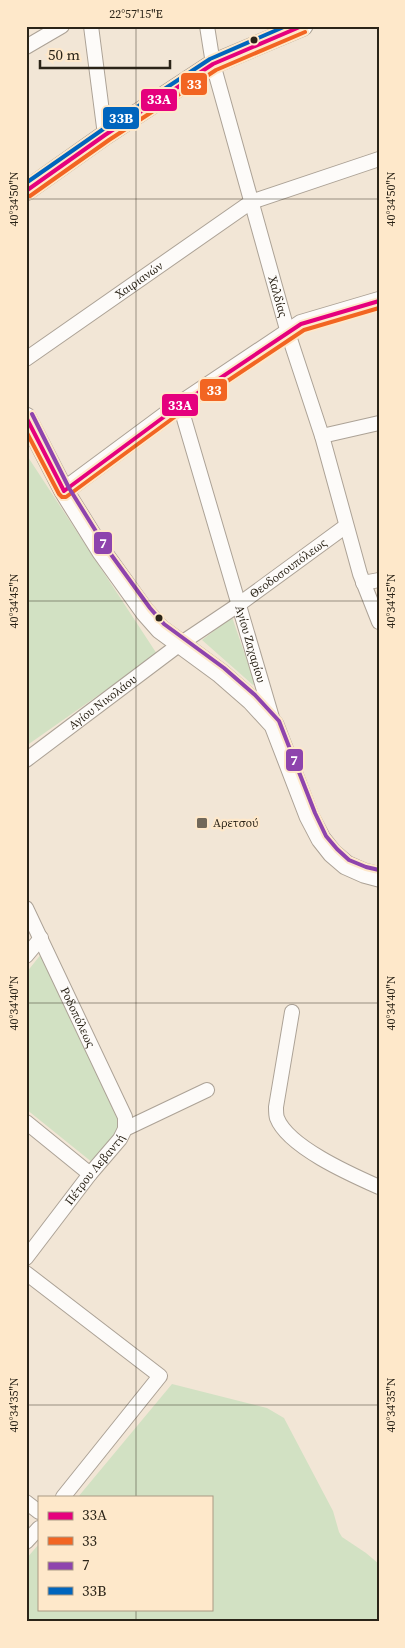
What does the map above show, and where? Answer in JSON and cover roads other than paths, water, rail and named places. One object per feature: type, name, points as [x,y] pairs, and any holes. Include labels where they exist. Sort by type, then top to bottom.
[{"type":"main road","points":[[26,191],[105,135],[213,64],[303,26]]},
{"type":"main road","points":[[26,417],[64,491],[102,552],[145,612],[160,630],[220,673],[274,725]]},
{"type":"main road","name":"Αγίου Ζαχαρίου","points":[[274,725],[309,816],[321,839],[332,853],[346,865],[364,874],[379,877]]},
{"type":"street","points":[[26,47],[62,26]]},
{"type":"street","points":[[91,26],[105,135]]},
{"type":"street","name":"Χαλδίας","points":[[206,26],[213,64],[288,332],[322,436],[364,584],[379,622]]},
{"type":"street","name":"Χαιριανών","points":[[26,360],[251,202],[379,159]]},
{"type":"street","points":[[64,491],[180,406],[288,332],[302,324],[379,301]]},
{"type":"street","name":"Αγίου Ζαχαρίου","points":[[180,406],[274,725]]},
{"type":"street","points":[[322,436],[379,423]]},
{"type":"street","name":"Θεοδοσουπόλεως","points":[[180,644],[238,605],[346,526]]},
{"type":"street","points":[[364,584],[379,580]]},
{"type":"street","name":"Αγίου Νικολάου","points":[[26,760],[180,644]]},
{"type":"street","name":"Ροδοπόλεως","points":[[26,908],[125,1117],[125,1129]]},
{"type":"street","points":[[26,956],[41,938]]},
{"type":"street","points":[[292,1012],[276,1107],[276,1117],[281,1126],[304,1148],[344,1172],[379,1187]]},
{"type":"street","name":"Πέτρου Λεβαντή","points":[[26,1258],[90,1174],[120,1139],[125,1129],[207,1090]]},
{"type":"street","points":[[26,1122],[90,1174]]},
{"type":"street","points":[[26,1273],[160,1376],[64,1496]]},
{"type":"street","points":[[26,1502],[38,1511]]},
{"type":"street","points":[[26,1542],[38,1529]]},
{"type":"place","name":"Αρετσού","points":[[202,823]]}]
